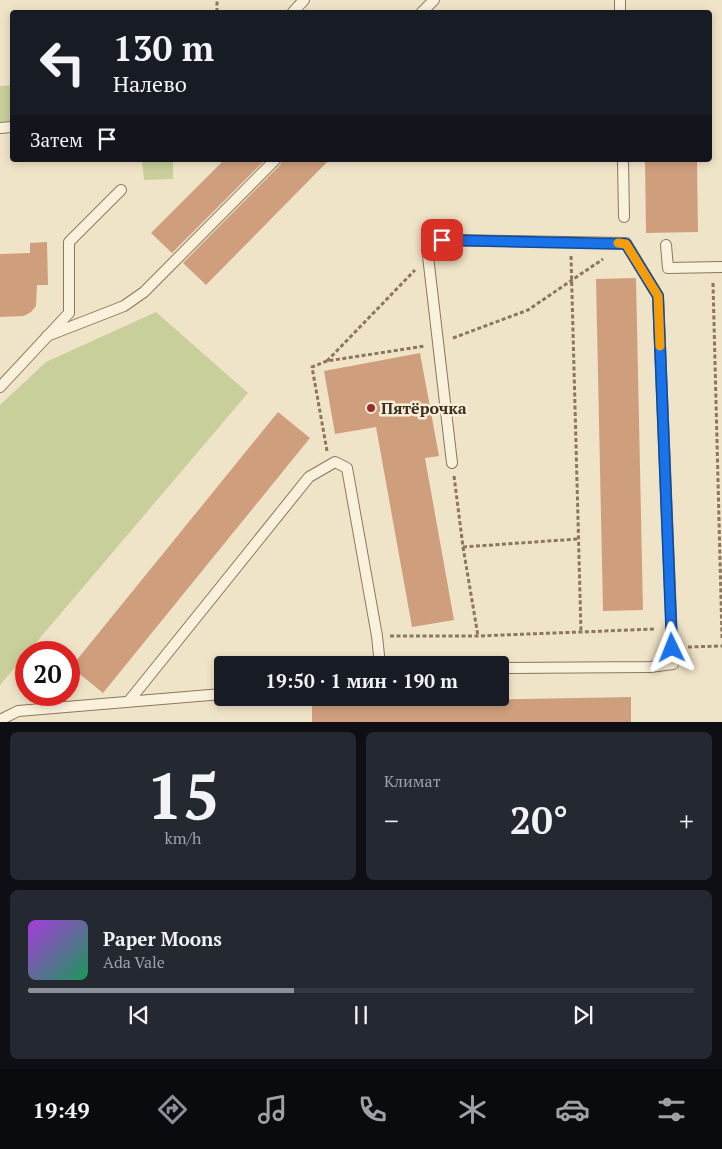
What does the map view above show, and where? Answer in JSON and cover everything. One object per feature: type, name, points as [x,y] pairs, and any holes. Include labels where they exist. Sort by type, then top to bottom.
[{"type":"lane","points":[[295,10],[304,0]]},
{"type":"lane","points":[[424,10],[434,0]]},
{"type":"lane","points":[[47,336],[124,306],[144,292],[273,162]]},
{"type":"lane","points":[[623,162],[624,217]]},
{"type":"lane","points":[[0,387],[69,313],[69,242],[121,190]]},
{"type":"lane","points":[[452,463],[428,256],[442,240],[626,244],[658,296],[673,664],[650,667],[509,668]]},
{"type":"lane","points":[[666,245],[668,268],[717,267]]},
{"type":"lane","points":[[129,701],[309,477],[334,462],[348,468],[379,656]]},
{"type":"lane","points":[[0,720],[18,711],[214,695]]},
{"type":"path","points":[[571,242],[581,632]]},
{"type":"path","points":[[330,465],[312,367],[327,361],[438,344],[528,310],[626,244]]},
{"type":"path","points":[[327,361],[428,256]]},
{"type":"path","points":[[717,267],[722,638]]},
{"type":"path","points":[[452,463],[463,547],[478,636]]},
{"type":"path","points":[[463,547],[578,539]]},
{"type":"path","points":[[377,636],[478,636],[671,628]]},
{"type":"path","points":[[672,648],[722,646]]},
{"type":"green space","points":[[10,85],[10,127],[0,127],[0,86]]},
{"type":"green space","points":[[142,162],[173,162],[173,179],[144,180]]},
{"type":"green space","points":[[156,312],[248,393],[37,641],[15,641],[15,667],[0,685],[0,405],[46,362]]},
{"type":"building","points":[[222,162],[263,162],[172,253],[151,233]]},
{"type":"building","points":[[281,162],[327,162],[206,285],[183,263]]},
{"type":"building","points":[[645,162],[697,162],[698,232],[646,233]]},
{"type":"building","points":[[47,242],[48,285],[37,285],[36,306],[24,316],[0,317],[0,254],[30,253],[30,243]]},
{"type":"building","points":[[636,278],[643,610],[603,611],[596,279]]},
{"type":"building","points":[[420,353],[439,456],[425,458],[454,620],[412,627],[376,427],[335,434],[324,371]]},
{"type":"building","points":[[278,412],[310,438],[103,693],[80,674],[80,656]]},
{"type":"building","points":[[631,697],[631,722],[312,722],[312,706],[509,706],[509,699]]},
{"type":"slow traffic","points":[[618,243],[626,244],[658,296],[660,346]]},
{"type":"place","name":"Пятёрочка","points":[[371,408]]},
{"type":"route","points":[[442,240],[626,244],[658,296],[672,648]]}]
